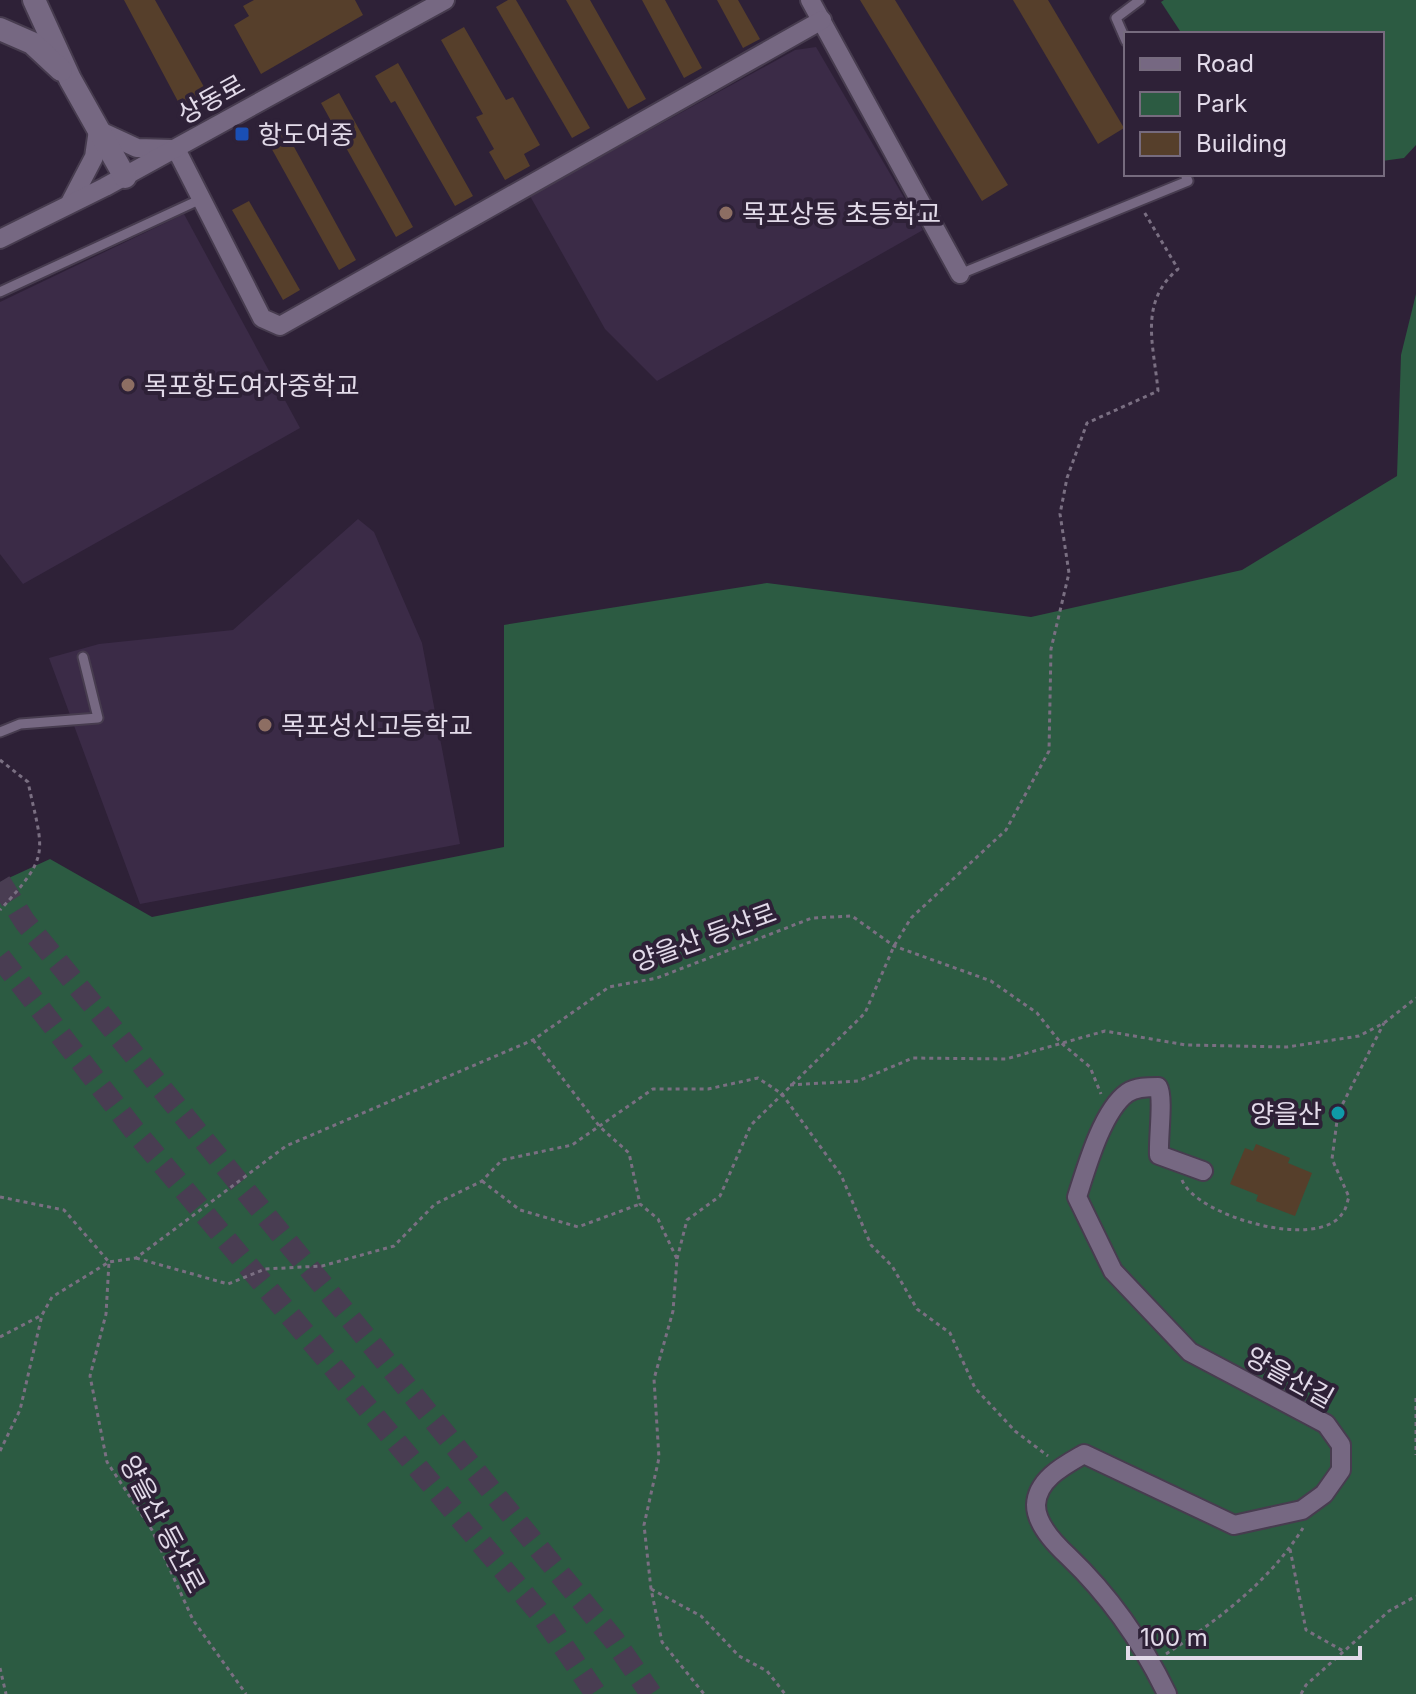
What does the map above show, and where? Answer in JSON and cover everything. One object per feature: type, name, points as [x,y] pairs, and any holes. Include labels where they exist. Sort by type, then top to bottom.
[{"type":"street","points":[[34,0],[70,79],[125,177]]},
{"type":"street","name":"상동로","points":[[0,239],[125,177],[445,0]]},
{"type":"street","points":[[810,0],[960,274]]},
{"type":"street","points":[[98,130],[137,148],[176,149],[199,200],[262,318],[280,326],[822,20]]},
{"type":"street","points":[[0,29],[32,43],[70,79]]},
{"type":"street","points":[[70,203],[94,157],[98,130]]},
{"type":"street","name":"양을산길","points":[[1062,1466],[1084,1454],[1234,1525],[1302,1510],[1324,1494],[1341,1470],[1341,1445],[1326,1424],[1190,1352],[1113,1271],[1077,1197],[1095,1143],[1128,1093],[1158,1087],[1163,1096],[1157,1128],[1159,1155],[1203,1171]]},
{"type":"street","points":[[1062,1466],[1041,1486],[1036,1507],[1050,1538],[1102,1588],[1152,1663],[1167,1694]]},
{"type":"lane","points":[[1124,36],[1116,18],[1140,0]]},
{"type":"lane","points":[[960,274],[1139,203],[1188,181],[1186,176]]},
{"type":"lane","points":[[0,292],[199,200]]},
{"type":"lane","points":[[0,732],[20,724],[98,718],[83,657]]},
{"type":"path","points":[[704,1694],[662,1642],[651,1589],[644,1525],[659,1458],[654,1379],[673,1311],[677,1259],[687,1220],[720,1196],[751,1125],[865,1013],[894,946],[911,918],[1006,830],[1049,751],[1051,649],[1069,573],[1060,514],[1067,478],[1087,423],[1158,391],[1149,309],[1168,277],[1178,269],[1139,203]]},
{"type":"path","points":[[0,760],[28,782],[42,848],[33,875],[0,910]]},
{"type":"path","name":"양을산 등산로","points":[[136,1258],[286,1146],[533,1040],[609,987],[657,978],[812,918],[852,916],[894,946],[991,981],[1037,1013],[1060,1042],[1090,1067],[1110,1116]]},
{"type":"path","points":[[790,1085],[858,1081],[913,1058],[1006,1059],[1105,1031],[1186,1045],[1287,1047],[1359,1036],[1384,1023],[1416,998]]},
{"type":"path","points":[[1182,1164],[1180,1173],[1193,1199],[1260,1227],[1291,1231],[1329,1224],[1342,1216],[1349,1197],[1332,1159],[1338,1113],[1384,1023]]},
{"type":"path","points":[[533,1040],[600,1127],[629,1153],[640,1204],[658,1219],[677,1259]]},
{"type":"path","name":"양을산 등산로","points":[[0,1337],[42,1315],[52,1297],[109,1262],[136,1258],[228,1284],[265,1269],[322,1266],[394,1246],[435,1204],[482,1181],[502,1160],[572,1145],[653,1089],[708,1089],[758,1078],[782,1094]]},
{"type":"path","points":[[782,1094],[841,1175],[871,1245],[892,1266],[917,1309],[950,1333],[975,1388],[1015,1431],[1062,1466]]},
{"type":"path","points":[[482,1181],[520,1210],[578,1227],[640,1204]]},
{"type":"path","points":[[0,1197],[64,1210],[109,1262]]},
{"type":"path","name":"양을산 등산로","points":[[109,1262],[106,1314],[90,1376],[107,1462],[152,1530],[193,1620],[246,1694]]},
{"type":"path","points":[[0,1451],[20,1410],[42,1315]]},
{"type":"path","points":[[1416,1398],[1416,1455]]},
{"type":"path","points":[[1152,1663],[1221,1618],[1290,1549],[1303,1527]]},
{"type":"path","points":[[1290,1549],[1306,1630],[1345,1652]]},
{"type":"path","points":[[651,1589],[701,1616],[739,1656],[767,1671],[785,1694]]},
{"type":"path","points":[[1301,1694],[1306,1685],[1389,1611],[1416,1596]]},
{"type":"path","points":[[0,1668],[6,1694]]},
{"type":"shaded area","name":"목포상동 초등학교","points":[[816,47],[923,230],[657,381],[605,329],[530,196],[795,50]]},
{"type":"shaded area","points":[[184,214],[300,428],[23,584],[0,554],[0,302]]},
{"type":"shaded area","points":[[358,519],[374,532],[422,643],[460,844],[140,904],[49,658],[99,644],[233,630]]},
{"type":"green space","points":[[1416,0],[1416,145],[1404,158],[1384,161],[1384,32],[1181,32],[1161,2]]},
{"type":"green space","points":[[1416,294],[1416,1694],[0,1694],[0,882],[50,859],[152,917],[504,847],[504,625],[767,583],[1031,617],[1242,570],[1397,476],[1401,355]]},
{"type":"building","points":[[124,0],[155,0],[208,94],[182,109]]},
{"type":"building","points":[[254,0],[355,0],[363,15],[261,74],[234,25],[249,16],[243,6]]},
{"type":"building","points":[[508,0],[516,0],[590,128],[572,138],[496,7]]},
{"type":"building","points":[[566,0],[590,0],[646,99],[628,109]]},
{"type":"building","points":[[642,0],[665,0],[702,68],[684,78]]},
{"type":"building","points":[[717,0],[738,0],[760,39],[743,48]]},
{"type":"building","points":[[860,0],[895,0],[1008,185],[982,201]]},
{"type":"building","points":[[1013,0],[1048,0],[1124,128],[1098,144]]},
{"type":"building","points":[[464,27],[506,100],[513,97],[540,145],[524,154],[530,166],[505,180],[489,152],[494,149],[476,117],[483,114],[441,40]]},
{"type":"building","points":[[398,63],[473,196],[455,206],[395,101],[391,103],[375,76]]},
{"type":"building","points":[[339,93],[413,227],[396,237],[321,103]]},
{"type":"building","points":[[282,125],[356,260],[339,270],[264,135]]},
{"type":"building","points":[[249,201],[300,290],[283,300],[232,210]]},
{"type":"building","points":[[1256,1144],[1290,1158],[1288,1163],[1312,1173],[1295,1216],[1256,1201],[1258,1195],[1230,1184],[1245,1148],[1253,1151]]},
{"type":"tunnel","points":[[0,882],[25,922],[614,1640],[651,1694]]},
{"type":"tunnel","points":[[0,957],[134,1130],[544,1618],[596,1694]]},
{"type":"place","name":"항도여중","points":[[242,134]]},
{"type":"place","name":"목포상동 초등학교","points":[[726,213]]},
{"type":"place","name":"목포항도여자중학교","points":[[128,385]]},
{"type":"place","name":"목포성신고등학교","points":[[265,725]]},
{"type":"place","name":"양을산","points":[[1338,1113]]}]
